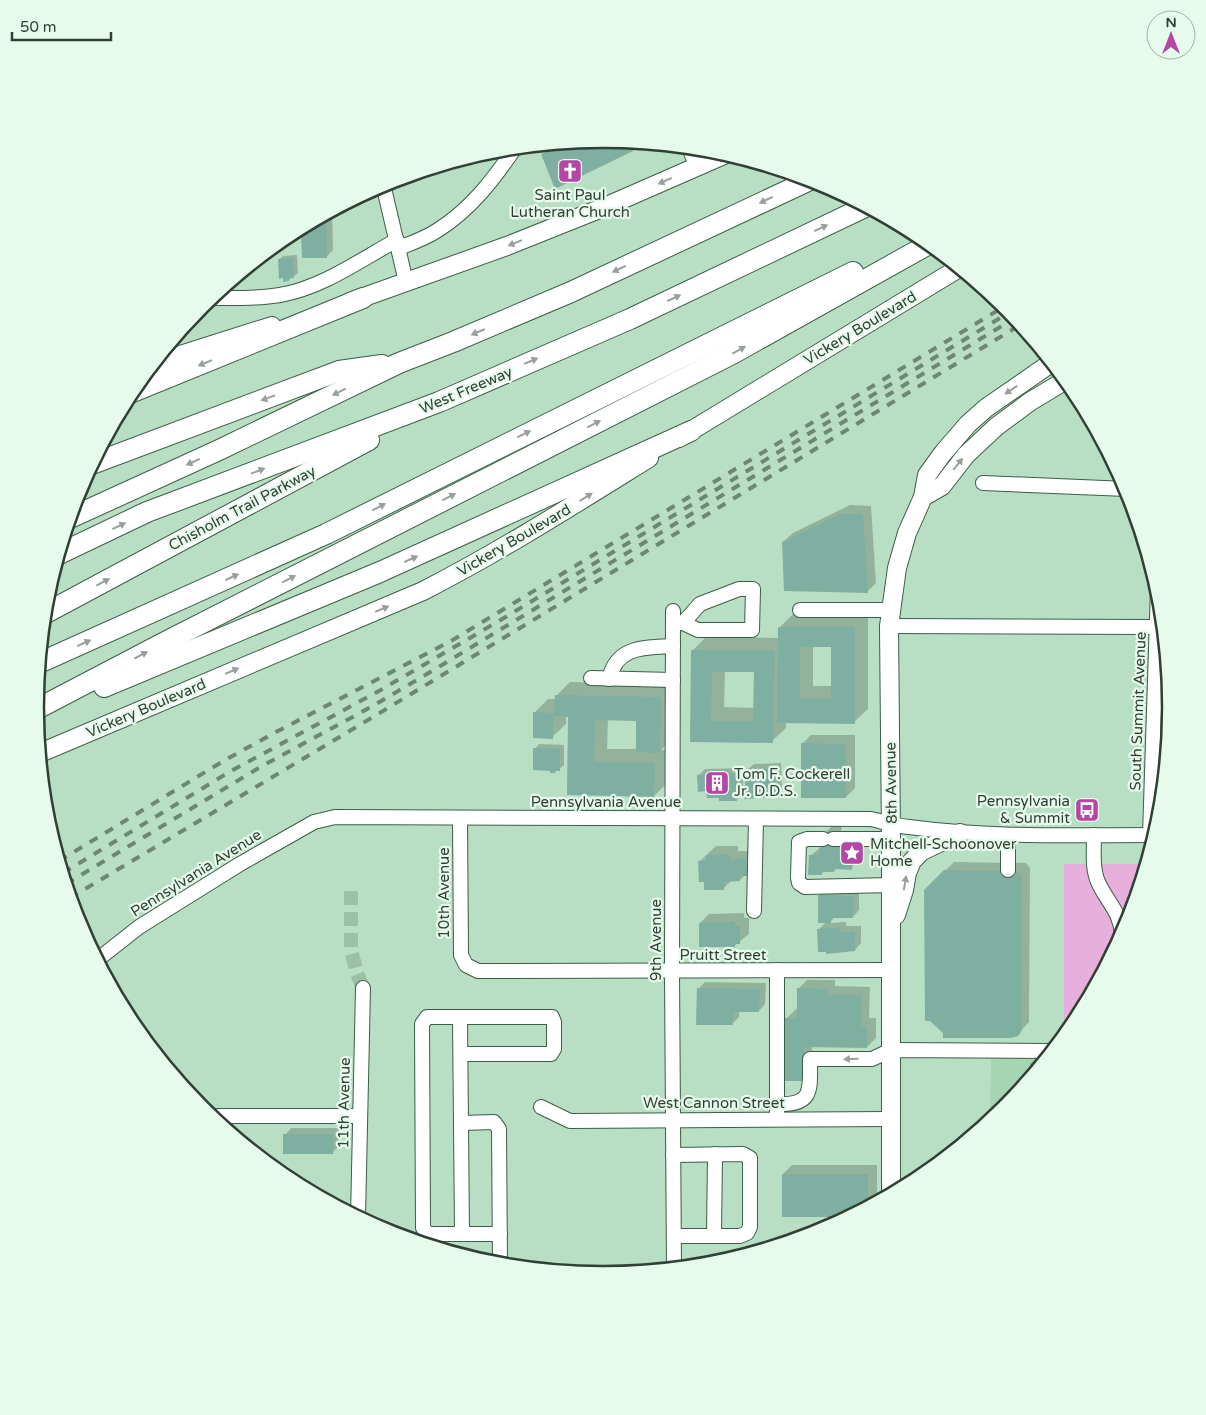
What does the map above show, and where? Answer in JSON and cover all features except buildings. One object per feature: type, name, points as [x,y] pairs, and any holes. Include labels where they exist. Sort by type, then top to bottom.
[{"type":"highway","points":[[78,514],[219,450],[399,363],[571,292],[800,185]]},
{"type":"highway","name":"West Freeway","points":[[67,550],[147,512],[439,402],[630,319],[858,210]]},
{"type":"highway","points":[[46,660],[326,534],[913,242]]},
{"type":"highway","points":[[44,713],[170,650],[734,353],[921,248]]},
{"type":"highway","points":[[145,387],[363,298]]},
{"type":"highway","points":[[101,461],[339,371],[399,363]]},
{"type":"highway","name":"Chisholm Trail Parkway","points":[[52,609],[439,402]]},
{"type":"highway","points":[[44,706],[170,650],[380,572],[691,431]]},
{"type":"main road","points":[[166,359],[363,298],[526,239],[714,159]]},
{"type":"main road","name":"Vickery Boulevard","points":[[46,751],[385,608],[449,577],[550,520],[691,431],[953,272]]},
{"type":"main road","name":"8th Avenue","points":[[891,1187],[890,618],[897,568],[907,533],[923,497],[927,476],[943,454],[968,424],[1003,395],[1046,366]]},
{"type":"main road","points":[[923,497],[942,486],[966,455],[996,426],[1059,384]]},
{"type":"main road","points":[[891,930],[912,861],[922,851],[960,833]]},
{"type":"street","points":[[692,156],[697,167]]},
{"type":"street","points":[[223,298],[261,298],[282,295],[337,274],[398,244],[437,231],[476,200],[508,157]]},
{"type":"street","points":[[385,193],[406,282]]},
{"type":"street","points":[[983,483],[1118,489]]},
{"type":"street","points":[[739,589],[753,589],[752,630],[698,630],[677,619],[700,604],[739,589]]},
{"type":"street","points":[[800,610],[890,618],[1156,626]]},
{"type":"street","name":"9th Avenue","points":[[674,1262],[672,971],[673,646],[677,619]]},
{"type":"street","points":[[608,679],[611,670],[626,652],[637,648],[673,646]]},
{"type":"street","name":"South Summit Avenue","points":[[1153,809],[1160,658]]},
{"type":"street","points":[[591,678],[673,680]]},
{"type":"street","name":"Pennsylvania Avenue","points":[[102,956],[148,922],[240,864],[314,822],[335,816],[872,819],[891,831],[907,827],[960,833],[1094,836],[1147,835]]},
{"type":"street","name":"10th Avenue","points":[[460,818],[461,955],[466,965]]},
{"type":"street","points":[[754,911],[756,819]]},
{"type":"street","points":[[891,831],[828,839],[807,839],[799,842],[798,878],[799,883],[802,885],[816,887],[891,885]]},
{"type":"street","points":[[1008,834],[1008,870]]},
{"type":"street","points":[[1094,836],[1095,872],[1098,883],[1120,921]]},
{"type":"street","name":"Pruitt Street","points":[[466,965],[478,971],[891,970]]},
{"type":"street","points":[[777,970],[777,1119]]},
{"type":"street","name":"11th Avenue","points":[[358,1210],[363,988]]},
{"type":"street","points":[[462,1054],[551,1054],[554,1049],[554,1022],[552,1017],[428,1017],[422,1024],[423,1228],[428,1234],[500,1234]]},
{"type":"street","points":[[460,1017],[462,1054],[462,1234]]},
{"type":"street","points":[[777,1104],[792,1105],[802,1101],[810,1091],[810,1059],[872,1059],[891,1050],[1044,1051]]},
{"type":"street","name":"West Cannon Street","points":[[541,1107],[570,1121],[891,1119]]},
{"type":"street","points":[[222,1116],[360,1116]]},
{"type":"street","points":[[461,1123],[494,1122],[499,1129],[500,1257]]},
{"type":"street","points":[[714,1236],[715,1154]]},
{"type":"street","points":[[673,1155],[743,1154],[750,1158],[750,1227],[747,1233],[740,1236],[674,1236]]},
{"type":"shaded area","points":[[1064,864],[1140,864],[1120,922],[1105,955],[1064,1024]]},
{"type":"shaded area","points":[[991,1057],[1039,1057],[1023,1076],[990,1111]]},
{"type":"tunnel","points":[[351,891],[351,950],[363,988]]},
{"type":"railway","points":[[65,858],[225,760],[451,641],[997,311]]},
{"type":"railway","points":[[68,870],[231,771],[379,691],[504,618],[1002,317]]},
{"type":"railway","points":[[71,881],[262,766],[371,707],[432,671],[1008,322]]},
{"type":"railway","points":[[76,895],[1014,329]]},
{"type":"place","name":"Saint Paul Lutheran Church","points":[[570,171]]},
{"type":"place","name":"Tom F. Cockerell Jr. D.D.S.","points":[[717,783]]},
{"type":"place","name":"Pennsylvania & Summit","points":[[1087,810]]},
{"type":"place","name":"Mitchell-Schoonover Home","points":[[852,853]]}]
